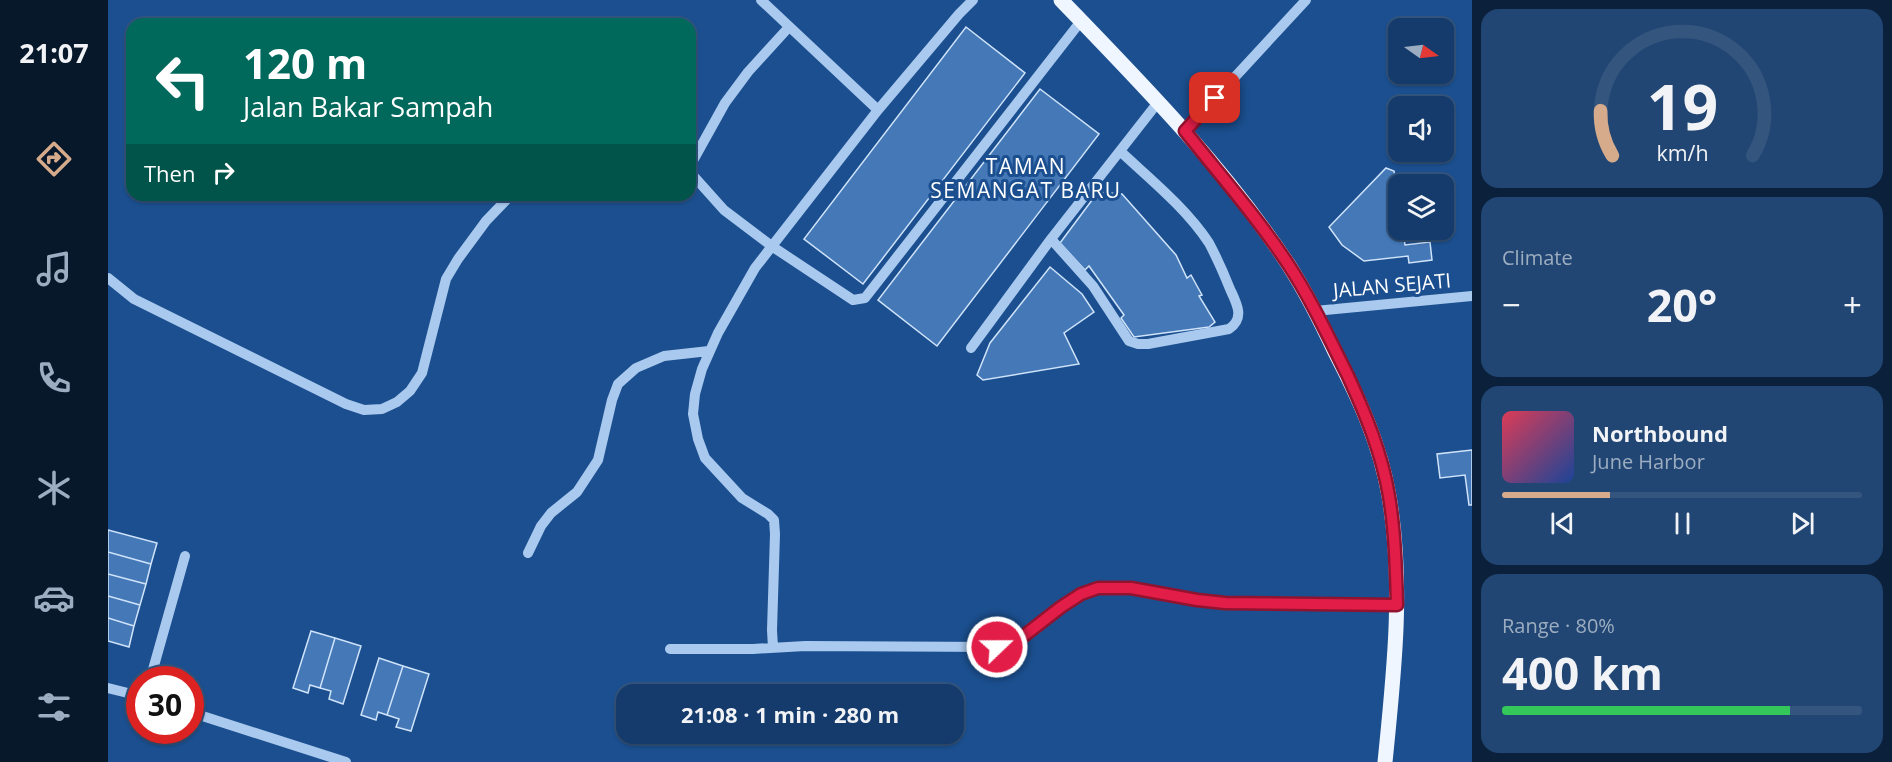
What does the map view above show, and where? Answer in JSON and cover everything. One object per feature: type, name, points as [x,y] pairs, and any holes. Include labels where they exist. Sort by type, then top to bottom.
[{"type":"main road","points":[[1061,0],[1159,101],[1234,190],[1264,230],[1289,266],[1315,311],[1366,414],[1379,452],[1389,495],[1395,543],[1397,605],[1395,657],[1385,762]]},
{"type":"street","points":[[761,0],[878,110]]},
{"type":"street","points":[[773,648],[774,520],[742,498],[705,458],[693,414],[695,394],[709,351],[755,268],[878,110],[973,0]]},
{"type":"street","points":[[1185,131],[1306,0]]},
{"type":"street","points":[[696,179],[724,210],[773,247],[853,300],[865,298],[1081,21]]},
{"type":"street","points":[[696,155],[725,103],[748,72],[789,27]]},
{"type":"street","points":[[971,348],[1051,239],[1159,101]]},
{"type":"street","points":[[1051,239],[1102,298],[1130,341],[1148,344],[1229,329],[1235,325],[1240,311],[1209,243],[1164,192],[1120,151]]},
{"type":"street","points":[[108,278],[134,299],[346,404],[364,410],[382,409],[397,402],[410,391],[422,373],[446,279],[486,221],[505,201]]},
{"type":"street","name":"JALAN SEJATI","points":[[1315,311],[1472,296]]},
{"type":"street","points":[[528,553],[541,526],[551,513],[577,492],[598,460],[618,384],[636,368],[664,356],[709,351]]},
{"type":"street","points":[[154,666],[185,556]]},
{"type":"street","points":[[670,649],[805,646],[997,647],[1012,645],[1061,607],[1081,594],[1098,588],[1131,588],[1225,603],[1397,605]]},
{"type":"street","points":[[108,688],[126,692]]},
{"type":"street","points":[[204,716],[346,762]]},
{"type":"building","points":[[966,27],[1025,73],[863,284],[804,239]]},
{"type":"building","points":[[1040,89],[1099,134],[937,346],[878,300]]},
{"type":"building","points":[[1386,168],[1394,171],[1394,174],[1388,174],[1388,240],[1404,240],[1405,245],[1430,242],[1432,260],[1409,263],[1408,256],[1364,261],[1342,245],[1329,227]]},
{"type":"building","points":[[1098,192],[1122,194],[1176,255],[1187,278],[1191,275],[1202,295],[1199,296],[1215,322],[1209,327],[1134,337],[1121,318],[1124,315],[1089,266],[1085,270],[1060,243]]},
{"type":"building","points":[[1050,267],[1082,294],[1094,312],[1064,333],[1079,364],[983,380],[977,375],[990,343]]},
{"type":"building","points":[[1472,450],[1472,505],[1469,505],[1465,475],[1440,478],[1437,454]]},
{"type":"building","points":[[108,530],[157,543],[151,564],[108,552]]},
{"type":"building","points":[[108,552],[151,564],[146,584],[108,574]]},
{"type":"building","points":[[108,574],[146,584],[140,605],[108,596]]},
{"type":"building","points":[[108,596],[140,605],[134,626],[108,618]]},
{"type":"building","points":[[108,618],[134,626],[129,647],[108,641]]},
{"type":"building","points":[[311,631],[335,638],[320,688],[310,685],[308,693],[293,688]]},
{"type":"building","points":[[335,638],[361,646],[343,704],[329,699],[331,691],[320,688]]},
{"type":"building","points":[[379,658],[403,666],[387,715],[378,712],[376,720],[361,715]]},
{"type":"building","points":[[403,666],[429,674],[411,731],[396,727],[399,719],[387,715]]},
{"type":"district","name":"TAMAN SEMANGAT BARU","points":[[1026,178]]},
{"type":"route","points":[[997,647],[1012,645],[1061,607],[1081,594],[1098,588],[1131,588],[1225,603],[1397,605],[1395,543],[1389,495],[1379,452],[1366,414],[1315,311],[1289,266],[1234,190],[1185,131],[1215,98]]}]
